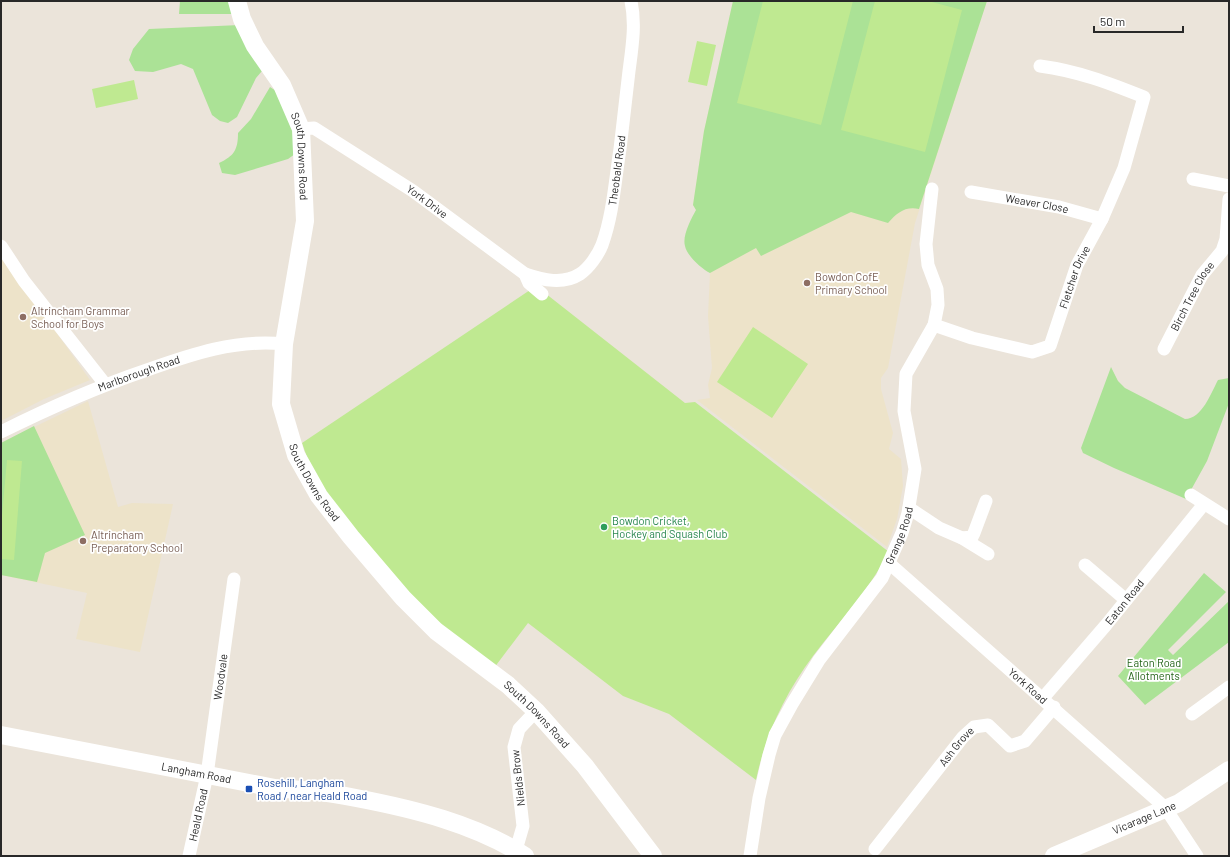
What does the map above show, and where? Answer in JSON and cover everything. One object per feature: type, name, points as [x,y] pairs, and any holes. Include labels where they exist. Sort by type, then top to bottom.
[{"type":"main road","name":"South Downs Road","points":[[237,1],[242,19],[255,46],[282,85],[301,129],[304,166],[304,221],[284,344],[281,404],[287,430],[296,455],[319,496],[351,537],[419,616],[436,631],[508,686],[536,711],[585,766],[653,856]]},
{"type":"main road","name":"Langham Road","points":[[1,735],[280,789],[301,789],[402,806],[461,825],[521,853]]},
{"type":"main road","name":"Vicarage Lane","points":[[1054,856],[1179,803],[1229,770]]},
{"type":"street","name":"Theobald Road","points":[[524,274],[547,280],[562,281],[574,277],[581,274],[602,247],[608,225],[624,119],[633,42],[633,10],[631,1]]},
{"type":"street","name":"Fletcher Drive","points":[[934,325],[972,338],[1032,352],[1050,346],[1077,265],[1102,219],[1124,168],[1144,97],[1096,77],[1068,69],[1040,66]]},
{"type":"street","name":"York Drive","points":[[301,129],[314,128],[413,191],[524,274],[529,283],[542,294]]},
{"type":"street","points":[[1193,179],[1229,186]]},
{"type":"street","name":"Grange Road","points":[[750,856],[759,798],[775,735],[819,660],[874,590],[890,564],[902,534],[909,508],[915,469],[904,411],[906,374],[934,325],[938,305],[936,289],[928,264],[926,244],[932,189]]},
{"type":"street","name":"Weaver Close","points":[[971,192],[1059,207],[1102,219]]},
{"type":"street","name":"Birch Tree Close","points":[[1164,349],[1202,275],[1222,251],[1226,239],[1229,199]]},
{"type":"street","points":[[1,246],[24,281],[105,384]]},
{"type":"street","name":"Marlborough Road","points":[[1,432],[105,384],[191,354],[240,343],[262,342],[284,344]]},
{"type":"street","points":[[1191,495],[1229,519]]},
{"type":"street","points":[[962,538],[972,537],[974,534],[986,501]]},
{"type":"street","name":"Eaton Road","points":[[1043,698],[1106,625],[1204,504]]},
{"type":"street","points":[[909,508],[939,528],[962,538],[988,554]]},
{"type":"street","name":"York Road","points":[[890,564],[1054,707],[1166,809],[1197,856]]},
{"type":"street","points":[[1085,565],[1126,600]]},
{"type":"street","name":"Woodvale","points":[[207,775],[234,579]]},
{"type":"street","points":[[1192,714],[1229,687]]},
{"type":"street","name":"Ash Grove","points":[[875,849],[963,737],[974,727],[988,725],[1010,746],[1025,741],[1054,707]]},
{"type":"street","name":"Nields Brow","points":[[521,853],[523,826],[514,747],[519,729],[536,711]]},
{"type":"street","name":"Heald Road","points":[[189,856],[207,775]]},
{"type":"shaded area","name":"Bowdon CofE Primary School","points":[[733,1],[987,1],[915,223],[888,368],[881,378],[881,389],[893,433],[889,449],[901,459],[903,486],[897,519],[887,547],[697,400],[710,398],[708,385],[712,368],[708,316],[710,273],[695,261],[685,246],[685,238],[696,210],[693,205],[704,131]]},
{"type":"shaded area","name":"Altrincham Grammar School for Boys","points":[[1,254],[90,380],[44,399],[1,421]]},
{"type":"shaded area","name":"Altrincham Preparatory School","points":[[88,401],[118,507],[132,503],[173,504],[140,652],[76,639],[87,593],[1,575],[1,443]]},
{"type":"green space","points":[[180,1],[231,1],[234,14],[179,14]]},
{"type":"green space","points":[[733,1],[987,1],[919,209],[905,209],[888,223],[851,212],[761,256],[756,248],[710,273],[692,258],[686,250],[684,242],[696,210],[693,205],[704,131]]},
{"type":"green space","points":[[763,1],[853,1],[821,125],[737,103]]},
{"type":"green space","points":[[875,1],[928,1],[962,10],[925,152],[841,130]]},
{"type":"green space","points":[[240,25],[262,71],[256,78],[237,117],[228,123],[220,121],[212,115],[193,69],[181,64],[153,72],[135,71],[129,60],[133,49],[149,29]]},
{"type":"green space","points":[[697,41],[716,45],[707,86],[688,82]]},
{"type":"green space","points":[[134,80],[138,99],[96,108],[92,89]]},
{"type":"green space","points":[[270,87],[276,91],[292,123],[295,154],[288,159],[235,175],[222,173],[219,163],[232,155],[236,148],[238,133],[251,119]]},
{"type":"green space","name":"Bowdon Cricket, Hockey and Squash Club","points":[[536,286],[685,403],[695,402],[889,552],[863,593],[803,670],[785,700],[765,746],[756,780],[669,714],[623,696],[528,623],[494,668],[464,646],[418,603],[331,501],[308,460],[302,443]]},
{"type":"green space","points":[[753,327],[808,364],[772,418],[717,382]]},
{"type":"green space","points":[[1111,367],[1118,381],[1125,388],[1185,419],[1191,418],[1201,410],[1218,380],[1229,378],[1229,403],[1207,461],[1186,499],[1083,453],[1081,448]]},
{"type":"green space","points":[[34,426],[85,535],[45,553],[37,582],[1,575],[1,443]]},
{"type":"green space","points":[[7,460],[22,461],[14,560],[1,559],[1,527]]},
{"type":"green space","name":"Eaton Road Allotments","points":[[1204,573],[1226,592],[1168,650],[1173,655],[1229,601],[1229,642],[1145,705],[1118,676]]},
{"type":"place","name":"Bowdon CofE Primary School","points":[[807,283]]},
{"type":"place","name":"Altrincham Grammar School for Boys","points":[[23,317]]},
{"type":"place","name":"Bowdon Cricket, Hockey and Squash Club","points":[[604,527]]},
{"type":"place","name":"Altrincham Preparatory School","points":[[83,541]]},
{"type":"place","name":"Rosehill, Langham Road / near Heald Road","points":[[249,789]]}]
